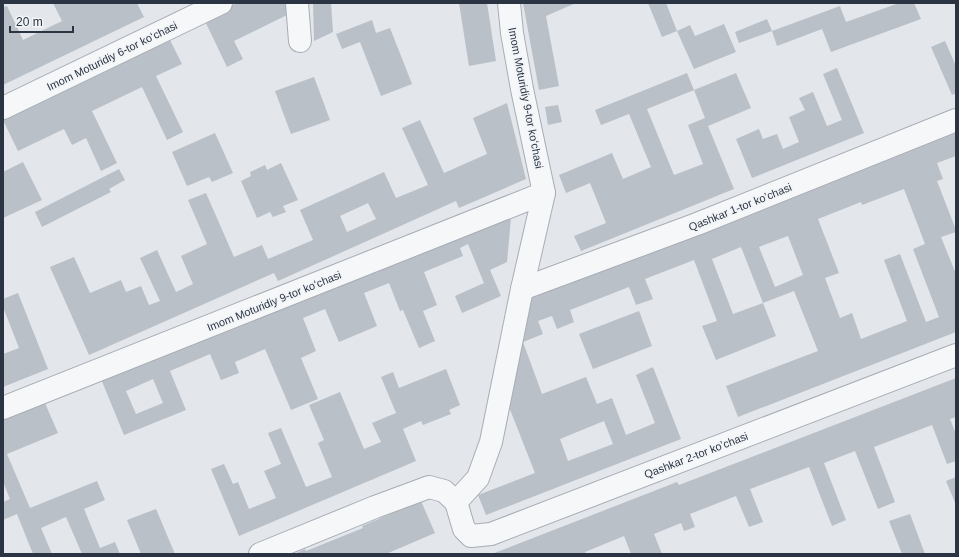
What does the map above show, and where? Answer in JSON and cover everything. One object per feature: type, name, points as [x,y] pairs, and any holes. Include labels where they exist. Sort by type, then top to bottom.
[{"type":"street","name":"Imom Moturidiy 6-tor koʻchasi","points":[[3,108],[221,3]]},
{"type":"street","points":[[297,3],[300,41]]},
{"type":"street","name":"Imom Moturidiy 9-tor koʻchasi","points":[[456,502],[478,478],[491,442],[522,289],[544,193],[522,89],[512,33],[509,3]]},
{"type":"street","name":"Qashkar 1-tor koʼchasi","points":[[522,289],[696,224],[956,120]]},
{"type":"street","name":"Imom Moturidiy 9-tor koʻchasi","points":[[3,408],[544,193]]},
{"type":"street","name":"Qashkar 2-tor koʼchasi","points":[[456,502],[464,529],[471,536],[491,534],[956,355]]},
{"type":"street","points":[[260,554],[429,487],[444,491],[456,502]]},
{"type":"building","points":[[53,3],[137,3],[144,17],[3,85],[3,7],[7,6],[23,40],[62,21]]},
{"type":"building","points":[[237,3],[286,3],[287,15],[234,41],[243,59],[227,67],[204,19]]},
{"type":"building","points":[[313,3],[331,3],[333,32],[314,41]]},
{"type":"building","points":[[459,3],[487,3],[496,61],[469,66]]},
{"type":"building","points":[[523,3],[576,3],[546,16],[559,86],[539,90]]},
{"type":"building","points":[[648,3],[666,3],[677,31],[662,37]]},
{"type":"building","points":[[899,3],[914,3],[921,19],[831,52],[822,29],[777,46],[772,31],[840,6],[846,22]]},
{"type":"building","points":[[767,19],[772,31],[739,43],[735,32]]},
{"type":"building","points":[[372,20],[376,33],[390,28],[412,84],[381,96],[360,42],[342,49],[336,34]]},
{"type":"building","points":[[724,24],[736,52],[694,69],[677,31],[690,25],[695,36]]},
{"type":"building","points":[[169,38],[182,64],[156,76],[183,132],[167,140],[142,87],[92,111],[117,163],[101,171],[86,138],[72,145],[64,129],[18,151],[3,118]]},
{"type":"building","points":[[945,41],[956,66],[956,93],[952,95],[931,47]]},
{"type":"building","points":[[837,68],[864,133],[752,178],[736,139],[759,129],[763,139],[777,134],[783,149],[799,142],[789,117],[805,110],[799,98],[813,92],[827,126],[842,120],[823,74]]},
{"type":"building","points":[[687,73],[694,90],[736,73],[751,108],[708,126],[734,189],[581,251],[574,236],[606,223],[590,183],[566,193],[559,175],[612,153],[623,179],[651,167],[629,114],[601,125],[595,110]],"holes":[[[694,90],[705,118],[688,125],[703,164],[674,175],[647,109]]]},
{"type":"building","points":[[314,77],[330,120],[291,134],[275,91]]},
{"type":"building","points":[[507,103],[526,179],[459,208],[456,201],[278,281],[274,273],[89,355],[50,267],[74,257],[90,293],[121,280],[126,292],[141,286],[149,305],[160,301],[140,258],[157,250],[176,292],[193,284],[181,256],[207,244],[188,200],[206,193],[234,257],[262,245],[268,259],[313,240],[300,210],[384,172],[396,198],[428,185],[402,128],[420,120],[444,173],[487,154],[473,118]],"holes":[[[368,203],[376,219],[347,232],[340,216]]]},
{"type":"building","points":[[558,105],[562,122],[548,125],[545,107]]},
{"type":"building","points":[[956,132],[956,156],[937,163],[943,179],[937,181],[956,230],[956,232],[941,237],[956,274],[956,332],[738,417],[726,386],[818,351],[794,291],[763,303],[776,336],[716,360],[702,326],[717,321],[694,260],[645,279],[653,299],[636,305],[629,287],[570,310],[574,322],[557,329],[552,316],[538,321],[543,334],[523,342],[542,394],[586,377],[597,404],[612,398],[626,435],[655,423],[636,375],[653,367],[681,439],[486,515],[478,495],[535,473],[509,407],[521,301]],"holes":[[[904,189],[925,244],[913,249],[939,317],[926,322],[900,254],[884,260],[907,321],[861,339],[852,313],[840,318],[825,278],[839,273],[818,219],[861,202],[862,205]],[[788,236],[803,275],[775,287],[759,247]],[[741,247],[763,303],[733,314],[712,259]],[[604,421],[613,444],[568,461],[560,439]]]},
{"type":"building","points":[[215,133],[233,173],[212,182],[209,177],[187,186],[172,152]]},
{"type":"building","points":[[23,162],[42,200],[3,218],[3,172]]},
{"type":"building","points":[[281,163],[298,200],[283,206],[286,212],[273,217],[270,212],[257,218],[241,181],[251,176],[250,172],[265,165],[267,170]]},
{"type":"building","points":[[119,169],[125,180],[109,189],[111,192],[42,227],[35,212]]},
{"type":"building","points":[[511,218],[507,262],[490,270],[501,296],[462,313],[455,296],[484,283],[468,244],[460,248],[463,256],[424,272],[437,305],[423,311],[435,341],[419,348],[403,310],[400,311],[389,283],[364,293],[377,326],[339,342],[325,309],[303,318],[316,351],[301,358],[318,399],[291,410],[265,349],[235,362],[239,373],[221,380],[210,354],[170,371],[186,410],[124,435],[101,379],[473,229],[474,233]],"holes":[[[153,379],[163,403],[136,414],[126,391]]]},
{"type":"building","points":[[18,293],[48,369],[3,387],[3,354],[19,348],[3,307],[3,299]]},
{"type":"building","points":[[639,311],[652,346],[593,369],[579,334]]},
{"type":"building","points":[[446,369],[460,405],[449,410],[451,414],[423,425],[421,421],[403,429],[416,461],[239,536],[211,469],[224,464],[233,484],[238,482],[249,509],[276,498],[264,471],[281,464],[268,433],[281,428],[306,487],[332,477],[318,443],[324,440],[309,405],[340,392],[364,449],[381,442],[372,423],[396,413],[381,377],[393,372],[399,388]]},
{"type":"building","points":[[956,378],[956,417],[950,419],[956,434],[956,461],[947,464],[932,425],[874,447],[895,502],[878,509],[855,451],[824,463],[846,520],[832,526],[809,467],[750,489],[763,522],[749,527],[736,496],[690,514],[695,527],[684,531],[681,523],[654,534],[662,554],[631,554],[624,536],[585,552],[586,554],[492,554],[677,482],[679,485]]},
{"type":"building","points":[[44,401],[58,433],[7,454],[30,508],[97,481],[105,500],[84,509],[100,548],[115,542],[120,554],[82,554],[66,517],[41,528],[52,554],[33,554],[17,514],[3,520],[3,502],[10,499],[3,482],[3,418]]},
{"type":"building","points":[[956,477],[956,505],[946,481]]},
{"type":"building","points":[[421,501],[435,533],[386,554],[294,554],[305,549],[306,551],[363,528],[362,526]]},
{"type":"building","points":[[156,509],[175,554],[141,554],[127,520]]},
{"type":"building","points":[[910,514],[925,554],[902,554],[889,521]]}]
